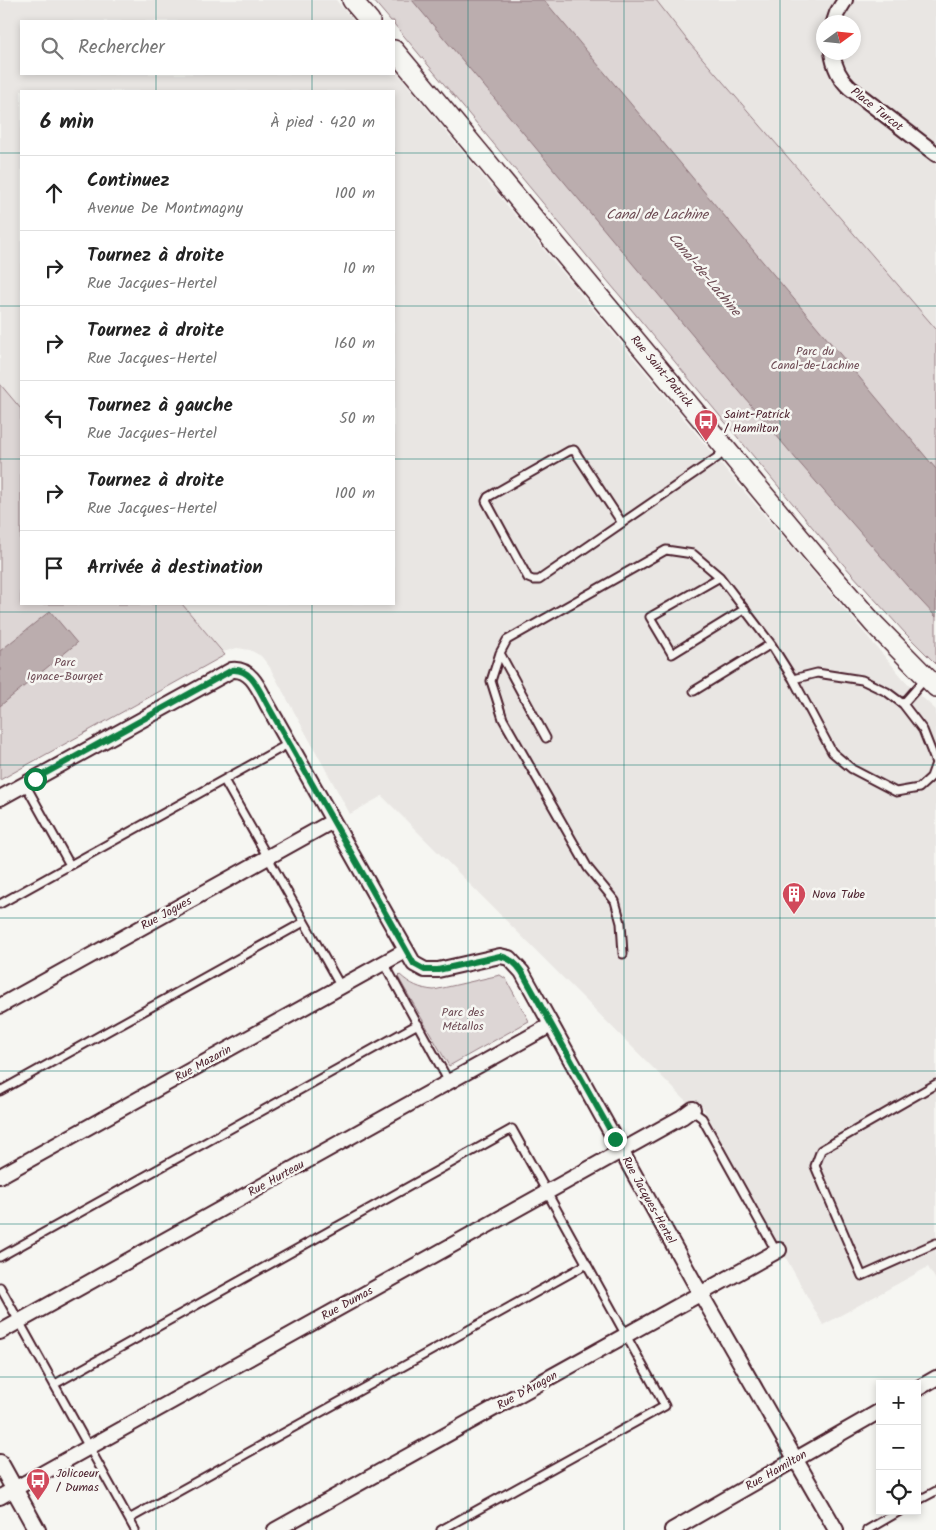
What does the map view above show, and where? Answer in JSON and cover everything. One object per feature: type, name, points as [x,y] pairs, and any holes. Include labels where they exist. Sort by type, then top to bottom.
[{"type":"main road","points":[[352,0],[369,20]]},
{"type":"main road","name":"Rue Saint-Patrick","points":[[395,51],[856,604],[931,682]]},
{"type":"street","points":[[836,15],[845,0]]},
{"type":"street","name":"Place Turcot","points":[[834,60],[840,77],[850,88],[936,154]]},
{"type":"street","name":"Rue Jacques-Hertel","points":[[25,784],[232,670],[239,669],[248,674],[290,743],[414,964],[425,970],[438,970],[500,956],[509,958],[522,972],[700,1293],[836,1530]]},
{"type":"street","points":[[0,798],[25,784]]},
{"type":"street","name":"Rue Jogues","points":[[0,1006],[333,821]]},
{"type":"street","name":"Rue Mazarin","points":[[0,1176],[406,951]]},
{"type":"street","name":"Rue Hurteau","points":[[0,1332],[551,1025]]},
{"type":"street","name":"Rue Dumas","points":[[7,1493],[682,1117],[692,1109]]},
{"type":"street","name":"Rue D'Aragon","points":[[275,1530],[777,1250]]},
{"type":"street","points":[[921,1387],[936,1378]]},
{"type":"street","name":"Rue Hamilton","points":[[672,1530],[876,1413]]},
{"type":"street","points":[[0,1463],[7,1493],[37,1530]]},
{"type":"lane","points":[[622,523],[574,450],[569,451],[488,497],[486,501],[528,578],[538,580],[622,523],[718,457],[725,448]]},
{"type":"lane","points":[[623,954],[621,923],[615,901],[588,868],[503,719],[490,681],[507,640],[666,550],[693,554],[720,577],[771,644],[793,679],[832,752],[852,769],[896,792],[919,788],[933,779],[936,763],[923,730],[903,704],[887,692],[862,680],[817,673],[793,679]]},
{"type":"lane","points":[[720,577],[650,617],[672,654],[745,609]]},
{"type":"lane","points":[[694,691],[771,644]]},
{"type":"lane","points":[[500,653],[546,738]]},
{"type":"lane","points":[[903,704],[931,682]]},
{"type":"lane","points":[[0,904],[290,743]]},
{"type":"lane","points":[[224,780],[341,987]]},
{"type":"lane","points":[[25,784],[70,865]]},
{"type":"lane","points":[[0,1091],[304,922]]},
{"type":"lane","points":[[384,963],[449,1082]]},
{"type":"lane","points":[[0,1257],[418,1024]]},
{"type":"lane","points":[[936,1084],[822,1150],[815,1166],[862,1276],[936,1243]]},
{"type":"lane","points":[[692,1109],[702,1118],[777,1250]]},
{"type":"lane","points":[[54,1384],[512,1129],[665,1406],[442,1530]]},
{"type":"lane","points":[[129,1519],[587,1264]]},
{"type":"lane","points":[[0,1287],[135,1530]]},
{"type":"lane","points":[[921,1499],[936,1491]]},
{"type":"lane","points":[[868,1530],[893,1515]]},
{"type":"shaded area","points":[[0,0],[336,0],[353,20],[20,20],[20,75],[395,75],[395,70],[743,490],[908,684],[936,710],[936,1280],[928,1267],[823,1325],[701,1104],[693,1108],[382,796],[350,814],[269,666],[261,656],[250,650],[237,648],[223,652],[183,605],[395,605],[395,90],[20,90],[20,408],[0,384]]},
{"type":"shaded area","points":[[656,0],[936,0],[936,329],[691,45]]},
{"type":"green space","name":"Parc du Canal-de-Lachine","points":[[373,0],[656,0],[691,45],[936,329],[936,664],[905,633],[843,564],[395,25],[395,20],[390,20]]},
{"type":"green space","name":"Parc Ignace-Bourget","points":[[0,384],[20,408],[20,605],[183,605],[225,655],[0,780]]},
{"type":"green space","name":"Parc des Métallos","points":[[400,975],[416,986],[434,990],[500,975],[506,979],[529,1021],[449,1066],[398,977]]},
{"type":"water","name":"Canal de Lachine","points":[[412,0],[544,0],[936,469],[936,617],[796,459]]},
{"type":"water","points":[[50,611],[77,643],[0,706],[0,651]]},
{"type":"place","name":"Saint-Patrick / Hamilton","points":[[706,442]]},
{"type":"place","name":"Nova Tube","points":[[794,915]]},
{"type":"place","name":"Jolicoeur / Dumas","points":[[38,1501]]},
{"type":"route","points":[[35,779],[232,670],[239,669],[248,674],[254,681],[414,964],[425,970],[438,970],[500,956],[509,958],[516,964],[615,1139]]},
{"type":"water label","name":"Canal-de-Lachine","points":[[705,274]]}]
